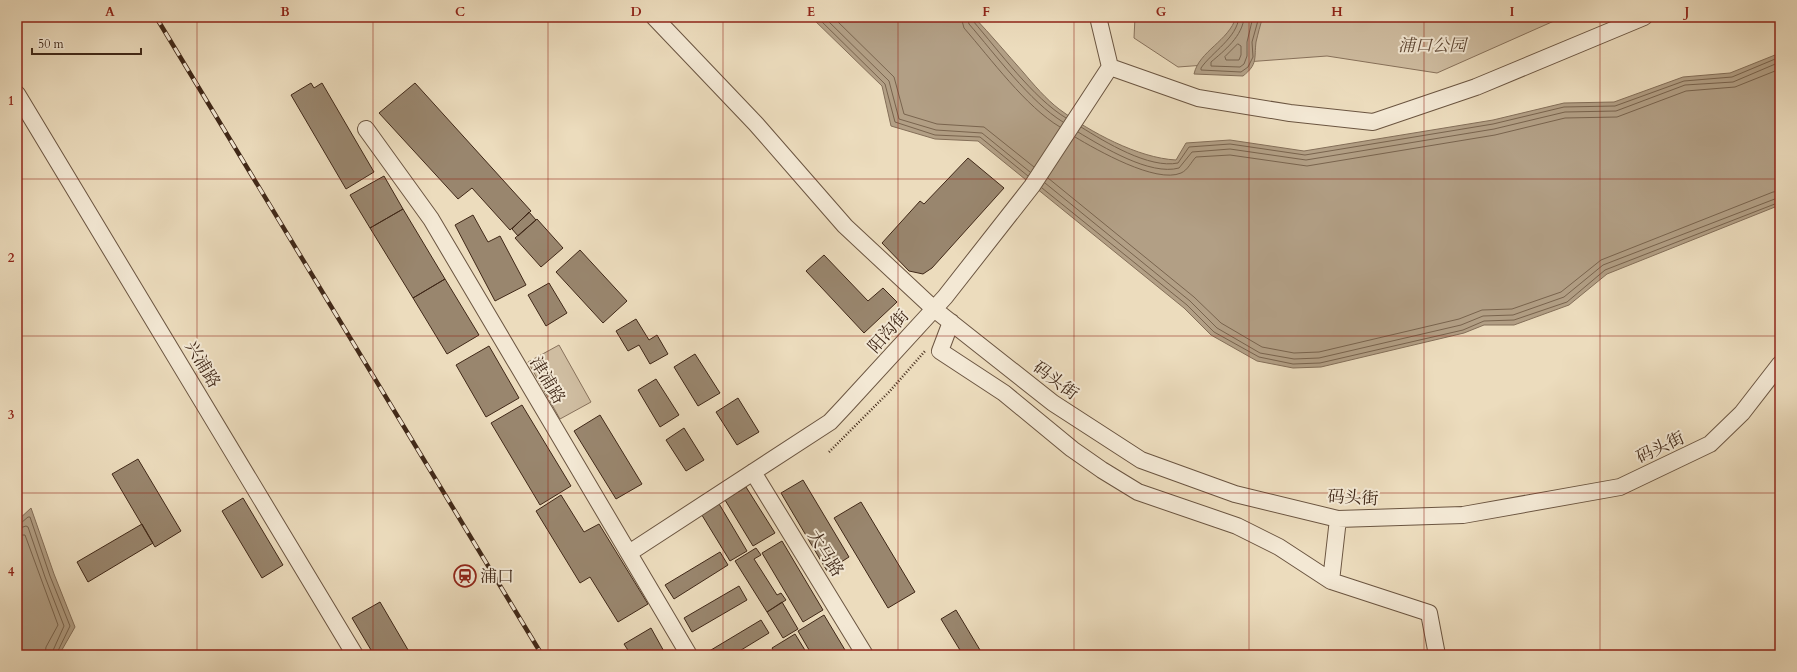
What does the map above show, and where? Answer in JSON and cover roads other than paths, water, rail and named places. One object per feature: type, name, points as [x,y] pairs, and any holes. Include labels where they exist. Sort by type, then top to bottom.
[{"type":"street","name":"码头街","points":[[654,17],[756,124],[845,226],[934,309],[1053,404],[1141,460],[1235,494],[1338,519],[1463,516],[1620,487],[1710,444],[1742,413],[1780,364]]},
{"type":"street","points":[[1098,17],[1110,67],[1198,98],[1290,113],[1373,122],[1476,87],[1644,17]]},
{"type":"street","name":"阳沟街","points":[[629,553],[830,422],[934,309],[1032,186],[1110,67]]},
{"type":"street","name":"兴浦路","points":[[17,94],[356,655]]},
{"type":"street","name":"津浦路","points":[[366,129],[431,219],[689,655]]},
{"type":"street","points":[[951,322],[940,350],[1004,393],[1102,470],[1138,492],[1237,526],[1279,547],[1331,581],[1429,612],[1437,655]]},
{"type":"street","name":"大马路","points":[[753,472],[865,655]]},
{"type":"street","points":[[1331,581],[1338,519]]},
{"type":"water","points":[[811,17],[974,17],[1040,92],[1071,118],[1100,135],[1130,149],[1161,158],[1176,160],[1186,143],[1230,140],[1304,151],[1493,120],[1564,103],[1614,102],[1683,77],[1730,73],[1780,53],[1780,205],[1607,274],[1569,305],[1514,325],[1484,325],[1464,333],[1321,367],[1293,368],[1257,361],[1211,335],[1184,308],[978,141],[935,139],[891,126],[882,86]]},
{"type":"water","points":[[1236,17],[1263,17],[1256,42],[1254,61],[1251,68],[1243,76],[1194,74],[1202,59],[1227,33]]},
{"type":"water","points":[[31,508],[54,574],[75,627],[59,655],[17,655],[17,521]]},
{"type":"railway","points":[[156,17],[542,655]]},
{"type":"place","name":"浦口","points":[[465,576]]},
{"type":"park label","name":"浦口公园","points":[[1432,45]]}]
